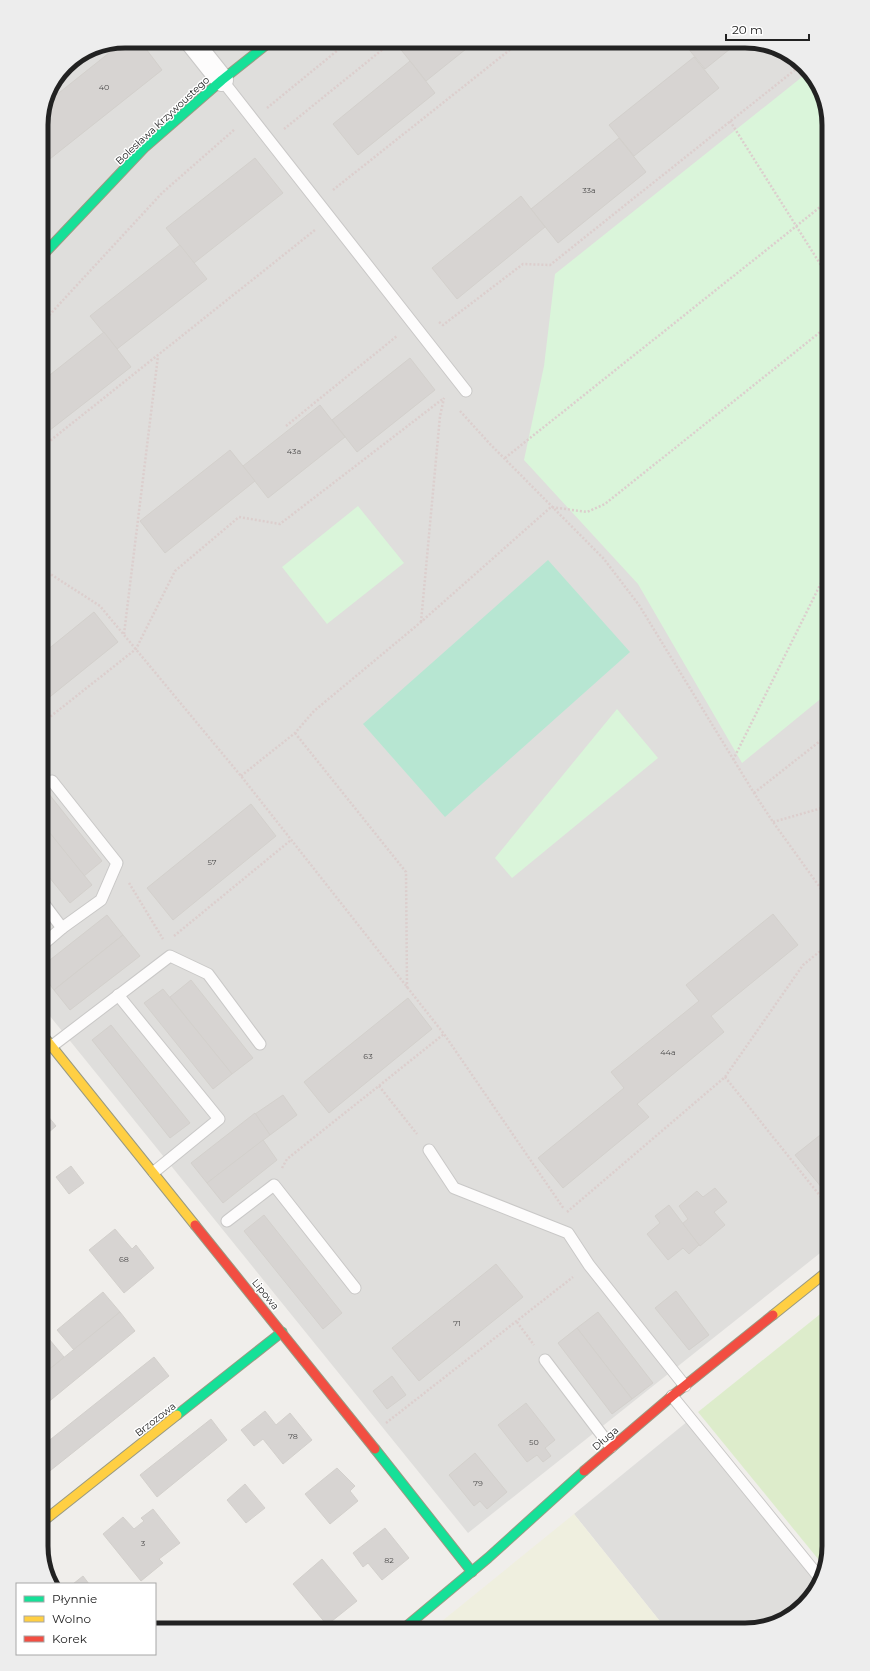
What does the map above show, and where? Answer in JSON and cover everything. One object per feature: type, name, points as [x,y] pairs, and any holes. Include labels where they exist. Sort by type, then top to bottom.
[{"type":"street","points":[[197,48],[222,80]]},
{"type":"street","name":"Bolesława Krzywoustego","points":[[48,250],[145,147],[222,80],[262,48]]},
{"type":"street","name":"Lipowa","points":[[48,1041],[367,1438],[472,1572]]},
{"type":"street","name":"Długa","points":[[410,1623],[472,1572],[611,1447],[684,1386],[822,1276]]},
{"type":"street","name":"Brzozowa","points":[[48,1517],[282,1332]]},
{"type":"lane","points":[[222,80],[466,390]]},
{"type":"lane","points":[[48,940],[101,900],[117,863],[52,781]]},
{"type":"lane","points":[[48,909],[62,928]]},
{"type":"lane","points":[[52,1046],[170,956],[208,974],[260,1044]]},
{"type":"lane","points":[[118,995],[219,1119],[154,1172]]},
{"type":"lane","points":[[429,1150],[454,1188],[568,1233],[589,1265],[684,1386]]},
{"type":"lane","points":[[227,1221],[274,1185],[355,1288]]},
{"type":"lane","points":[[545,1360],[611,1447]]},
{"type":"lane","points":[[672,1396],[817,1573]]},
{"type":"path","points":[[48,316],[162,193],[250,116],[267,108],[340,48]]},
{"type":"path","points":[[280,124],[284,130],[384,48]]},
{"type":"path","points":[[327,185],[332,191],[512,48]]},
{"type":"path","points":[[437,321],[443,325],[523,264],[550,265],[797,69]]},
{"type":"path","points":[[267,108],[271,113]]},
{"type":"path","points":[[730,121],[822,267]]},
{"type":"path","points":[[505,458],[822,206]]},
{"type":"path","points":[[48,442],[316,228]]},
{"type":"path","points":[[241,776],[295,733],[314,711],[421,622],[551,507],[587,512],[605,504],[822,331]]},
{"type":"path","points":[[286,426],[399,334]]},
{"type":"path","points":[[124,634],[158,355]]},
{"type":"path","points":[[48,718],[136,649],[175,571],[239,517],[280,524],[447,396]]},
{"type":"path","points":[[421,622],[440,416],[444,398]]},
{"type":"path","points":[[458,409],[551,507],[604,559],[639,605],[754,793],[822,890]]},
{"type":"path","points":[[48,573],[100,606],[241,776],[407,989],[444,1034],[566,1213],[568,1233]]},
{"type":"path","points":[[733,760],[822,581]]},
{"type":"path","points":[[295,733],[406,872],[407,989]]},
{"type":"path","points":[[754,793],[822,740]]},
{"type":"path","points":[[773,822],[822,808]]},
{"type":"path","points":[[172,938],[291,840]]},
{"type":"path","points":[[117,863],[166,943]]},
{"type":"path","points":[[566,1213],[725,1077],[803,965],[822,950]]},
{"type":"path","points":[[287,1159],[444,1034]]},
{"type":"path","points":[[725,1077],[822,1199]]},
{"type":"path","points":[[379,1086],[429,1150]]},
{"type":"path","points":[[367,1438],[589,1265]]},
{"type":"path","points":[[517,1322],[545,1360]]},
{"type":"shaded area","points":[[750,48],[760,49],[774,54],[792,64],[806,78],[812,87],[821,110],[822,1252],[468,1533],[48,1014],[48,120],[49,110],[54,96],[67,74],[87,58],[110,49]]},
{"type":"shaded area","points":[[688,1421],[816,1576],[803,1597],[792,1607],[783,1613],[760,1622],[661,1623],[574,1514]]},
{"type":"green space","points":[[804,76],[806,78],[816,96],[821,110],[822,120],[822,698],[742,763],[638,584],[524,460],[544,366],[555,274]]},
{"type":"green space","points":[[358,506],[404,563],[327,624],[282,567]]},
{"type":"green space","points":[[548,560],[630,652],[445,817],[363,724]]},
{"type":"green space","points":[[617,709],[658,758],[512,878],[495,858]]},
{"type":"green space","points":[[822,1313],[822,1546],[820,1561],[698,1412]]},
{"type":"green space","points":[[574,1514],[661,1623],[440,1623]]},
{"type":"building","points":[[145,48],[162,70],[48,160],[48,120],[49,110],[54,97],[114,49]]},
{"type":"building","points":[[400,48],[467,48],[426,81]]},
{"type":"building","points":[[688,48],[731,48],[705,69]]},
{"type":"building","points":[[694,57],[719,88],[634,156],[609,125]]},
{"type":"building","points":[[410,61],[435,93],[358,155],[333,124]]},
{"type":"building","points":[[619,138],[646,172],[558,243],[531,209]]},
{"type":"building","points":[[255,158],[283,193],[194,263],[166,228]]},
{"type":"building","points":[[521,196],[545,227],[457,299],[432,268]]},
{"type":"building","points":[[180,245],[207,279],[117,349],[90,316]]},
{"type":"building","points":[[104,332],[131,367],[48,432],[48,376]]},
{"type":"building","points":[[410,358],[435,390],[357,452],[332,420]]},
{"type":"building","points":[[320,405],[345,437],[268,498],[243,466]]},
{"type":"building","points":[[230,450],[255,481],[165,553],[140,521]]},
{"type":"building","points":[[94,612],[118,642],[48,698],[48,649]]},
{"type":"building","points":[[48,793],[102,861],[84,876],[48,831]]},
{"type":"building","points":[[251,804],[276,836],[173,920],[147,888]]},
{"type":"building","points":[[48,831],[92,885],[70,903],[48,876]]},
{"type":"building","points":[[773,914],[798,945],[711,1016],[724,1032],[637,1104],[649,1117],[563,1188],[538,1158],[624,1088],[611,1072],[699,1001],[686,985]]},
{"type":"building","points":[[107,915],[123,935],[54,990],[48,982],[48,961]]},
{"type":"building","points":[[123,935],[140,956],[70,1010],[54,990]]},
{"type":"building","points":[[191,980],[253,1058],[232,1074],[170,997]]},
{"type":"building","points":[[163,989],[232,1074],[213,1089],[144,1003]]},
{"type":"building","points":[[408,998],[432,1029],[329,1113],[304,1082]]},
{"type":"building","points":[[111,1025],[190,1123],[170,1138],[92,1040]]},
{"type":"building","points":[[283,1095],[297,1115],[270,1135],[255,1114]]},
{"type":"building","points":[[255,1113],[270,1135],[207,1183],[191,1163]]},
{"type":"building","points":[[48,1116],[56,1126],[48,1133]]},
{"type":"building","points":[[822,1134],[822,1188],[795,1155]]},
{"type":"building","points":[[263,1140],[277,1160],[223,1203],[207,1183]]},
{"type":"building","points":[[71,1166],[84,1183],[69,1194],[56,1177]]},
{"type":"building","points":[[715,1188],[727,1202],[714,1212],[725,1225],[700,1246],[682,1224],[688,1219],[679,1206],[697,1191],[703,1197]]},
{"type":"building","points":[[669,1205],[699,1245],[689,1254],[683,1248],[668,1260],[647,1234],[660,1223],[655,1216]]},
{"type":"building","points":[[264,1215],[342,1313],[323,1329],[244,1231]]},
{"type":"building","points":[[115,1229],[132,1249],[136,1245],[154,1268],[124,1293],[89,1250]]},
{"type":"building","points":[[496,1264],[523,1297],[419,1381],[392,1348]]},
{"type":"building","points":[[676,1291],[709,1335],[689,1350],[655,1308]]},
{"type":"building","points":[[103,1292],[120,1312],[74,1350],[57,1330]]},
{"type":"building","points":[[120,1312],[135,1331],[48,1402],[48,1370]]},
{"type":"building","points":[[598,1312],[653,1383],[632,1399],[577,1328]]},
{"type":"building","points":[[577,1328],[632,1399],[612,1414],[558,1343]]},
{"type":"building","points":[[49,1339],[64,1357],[48,1370]]},
{"type":"building","points":[[154,1357],[169,1376],[48,1472],[48,1441]]},
{"type":"building","points":[[392,1376],[406,1395],[387,1409],[373,1391]]},
{"type":"building","points":[[526,1403],[555,1440],[545,1448],[551,1456],[543,1462],[537,1455],[527,1462],[498,1425]]},
{"type":"building","points":[[265,1411],[276,1425],[290,1413],[312,1440],[283,1464],[263,1439],[254,1446],[241,1430]]},
{"type":"building","points":[[211,1419],[227,1440],[157,1497],[140,1475]]},
{"type":"building","points":[[475,1453],[507,1492],[487,1509],[480,1501],[474,1506],[449,1475]]},
{"type":"building","points":[[337,1468],[355,1486],[350,1491],[358,1501],[330,1524],[305,1494]]},
{"type":"building","points":[[245,1484],[265,1508],[246,1523],[227,1500]]},
{"type":"building","points":[[153,1509],[180,1543],[159,1559],[163,1563],[141,1581],[103,1534],[123,1517],[134,1529],[144,1521],[141,1518]]},
{"type":"building","points":[[385,1528],[409,1558],[382,1580],[368,1563],[363,1567],[353,1553]]},
{"type":"building","points":[[322,1559],[357,1601],[330,1623],[325,1623],[293,1584]]},
{"type":"building","points":[[83,1576],[88,1583],[74,1583]]},
{"type":"traffic: fast","points":[[48,250],[145,147],[222,80],[262,48]]},
{"type":"traffic: fast","points":[[177,1415],[282,1332]]},
{"type":"traffic: fast","points":[[375,1449],[472,1572]]},
{"type":"traffic: fast","points":[[410,1623],[488,1558],[584,1471]]},
{"type":"traffic: slow","points":[[48,1042],[195,1225]]},
{"type":"traffic: slow","points":[[773,1315],[822,1276]]},
{"type":"traffic: slow","points":[[48,1517],[177,1415]]},
{"type":"traffic: jam","points":[[195,1225],[375,1449]]},
{"type":"traffic: jam","points":[[584,1471],[672,1396],[773,1315]]}]
